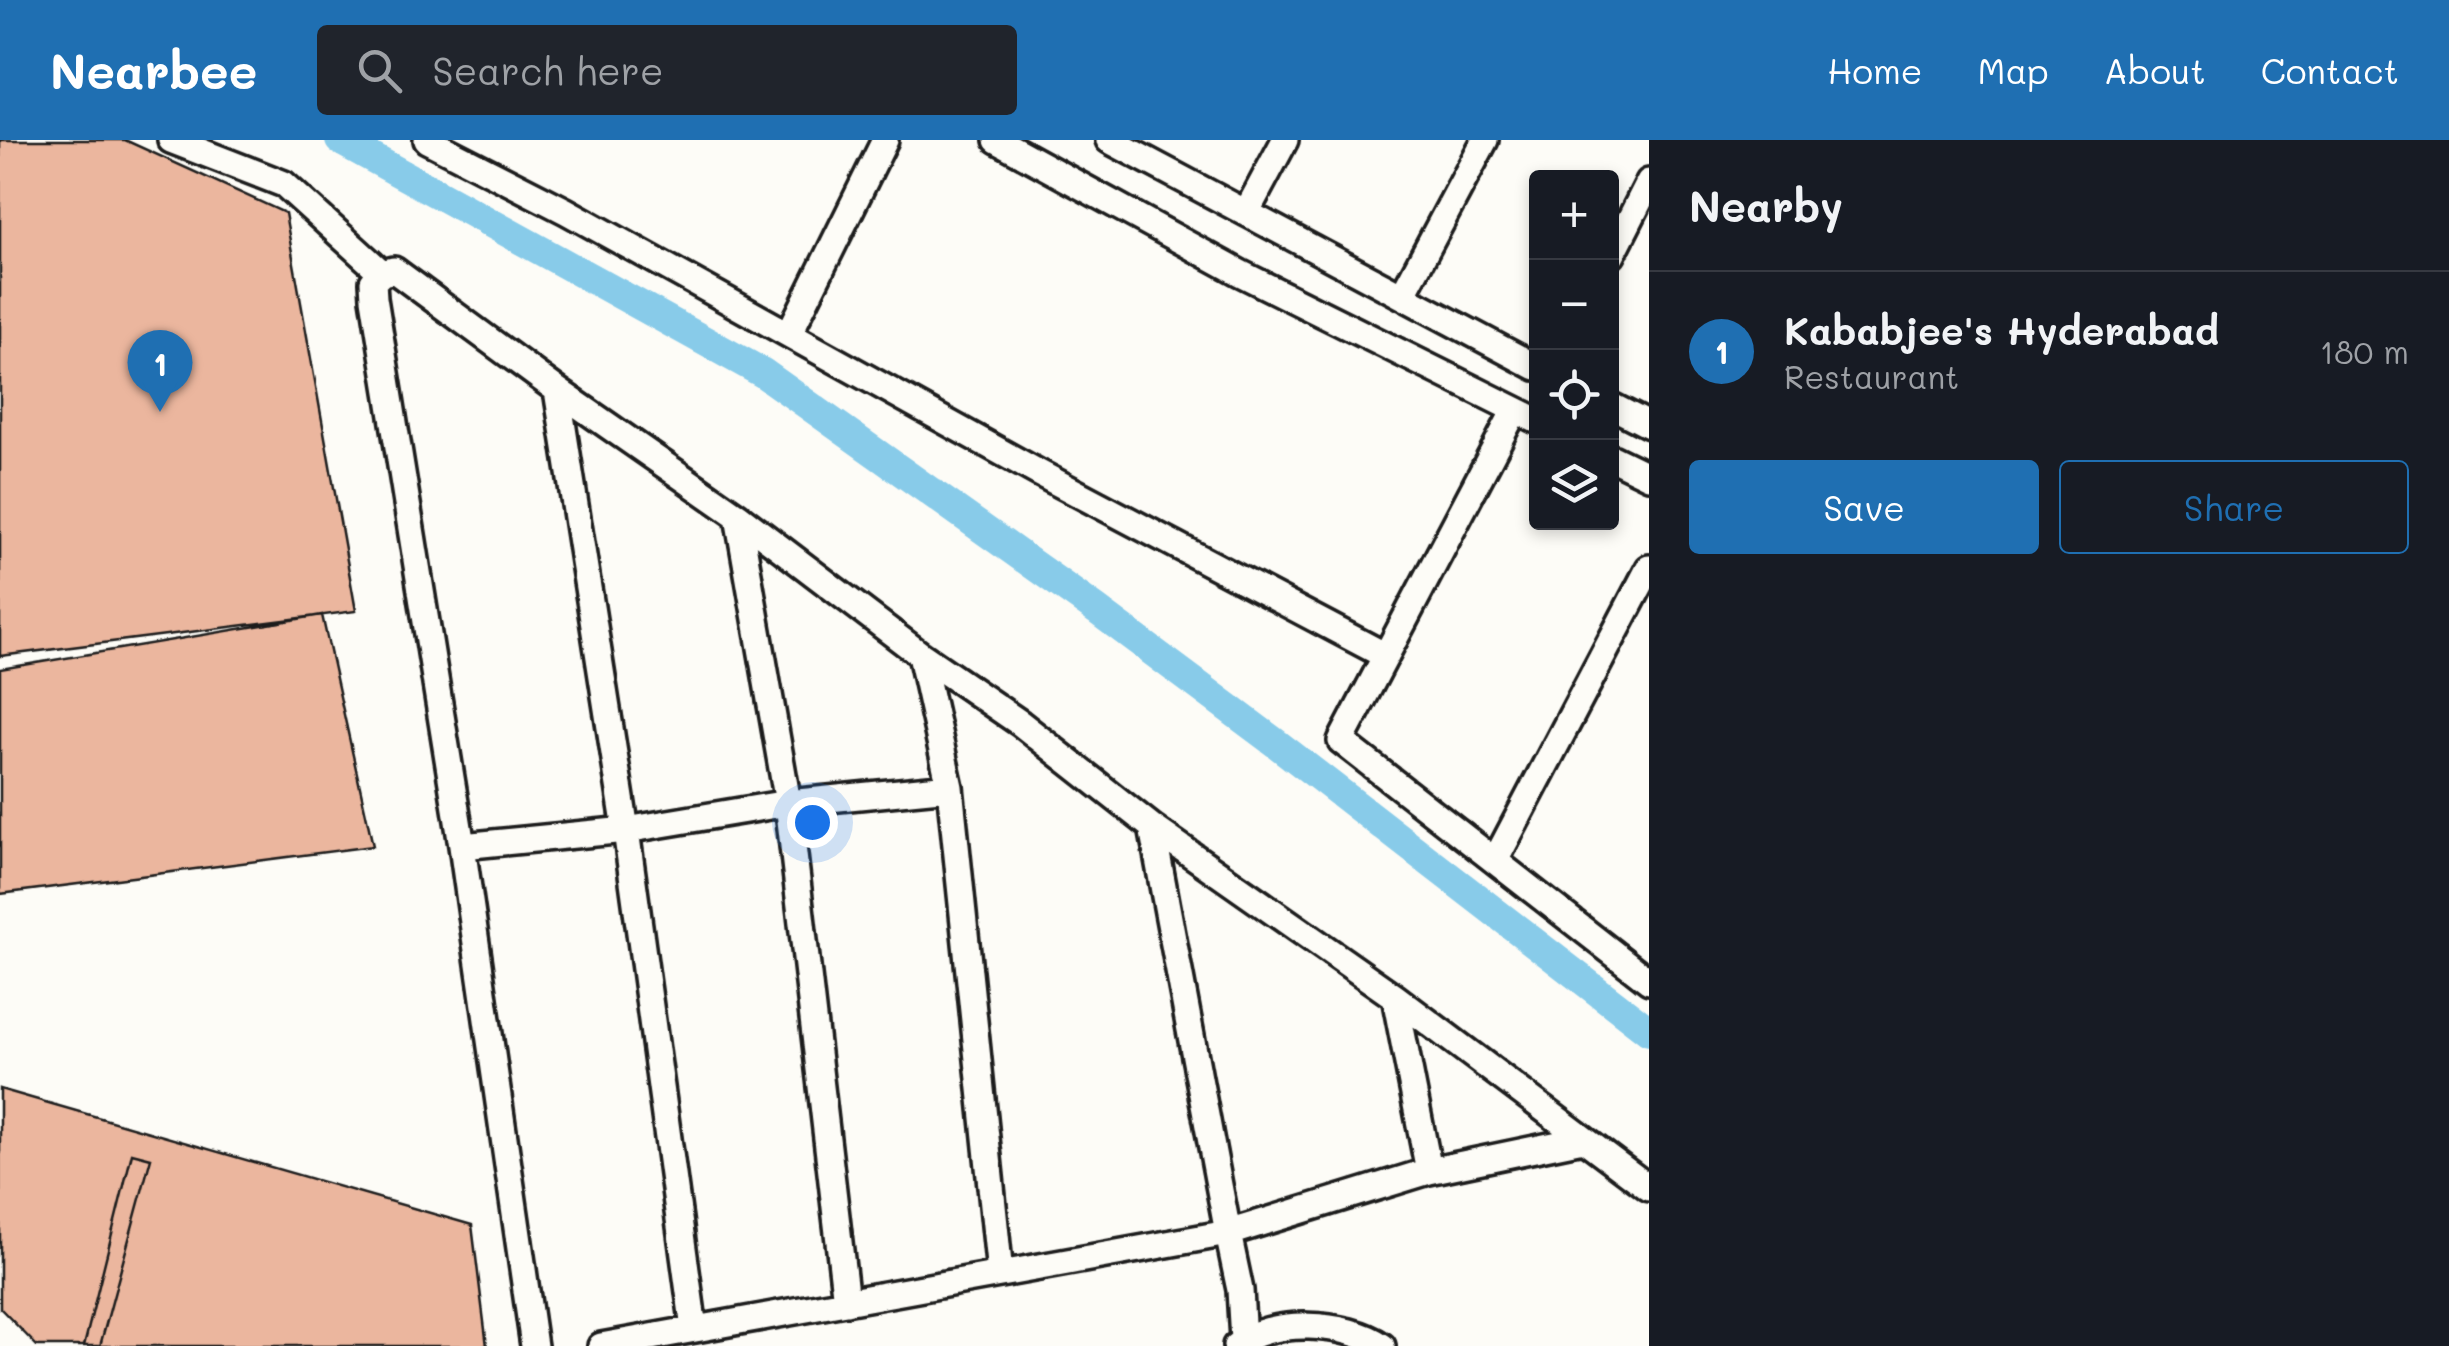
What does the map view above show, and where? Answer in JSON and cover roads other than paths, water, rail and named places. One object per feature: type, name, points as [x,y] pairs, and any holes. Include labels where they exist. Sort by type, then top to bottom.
[{"type":"street","points":[[171,140],[284,184],[382,274]]},
{"type":"street","points":[[427,140],[566,210],[1040,473],[1386,656]]},
{"type":"street","points":[[789,334],[885,140]]},
{"type":"street","points":[[996,140],[1240,273],[1526,415],[1341,741],[1649,982]]},
{"type":"street","points":[[1109,140],[1529,363]]},
{"type":"street","points":[[1246,213],[1286,140]]},
{"type":"street","points":[[1402,294],[1485,140]]},
{"type":"street","points":[[1619,241],[1649,182]]},
{"type":"street","points":[[534,1346],[462,846],[374,298],[373,282],[394,270],[556,390],[738,516],[921,655],[1020,723],[1152,827],[1395,997],[1649,1188]]},
{"type":"street","points":[[556,390],[626,830],[694,1329]]},
{"type":"street","points":[[1619,410],[1649,425]]},
{"type":"street","points":[[1619,461],[1649,476]]},
{"type":"street","points":[[738,516],[788,803],[846,1302]]},
{"type":"street","points":[[1495,861],[1649,568]]},
{"type":"street","points":[[921,655],[950,787],[1000,1274]]},
{"type":"street","points":[[462,846],[626,830],[788,803],[950,787]]},
{"type":"street","points":[[1152,827],[1240,1290],[1240,1343],[1286,1327],[1330,1327],[1382,1346]]},
{"type":"street","points":[[1395,997],[1429,1171]]},
{"type":"street","points":[[601,1346],[1228,1233],[1429,1171],[1583,1139]]},
{"type":"waterway","points":[[340,140],[763,373],[1097,610],[1649,1031]]},
{"type":"place","name":"Kababjee's Hyderabad","points":[[160,412]]}]
